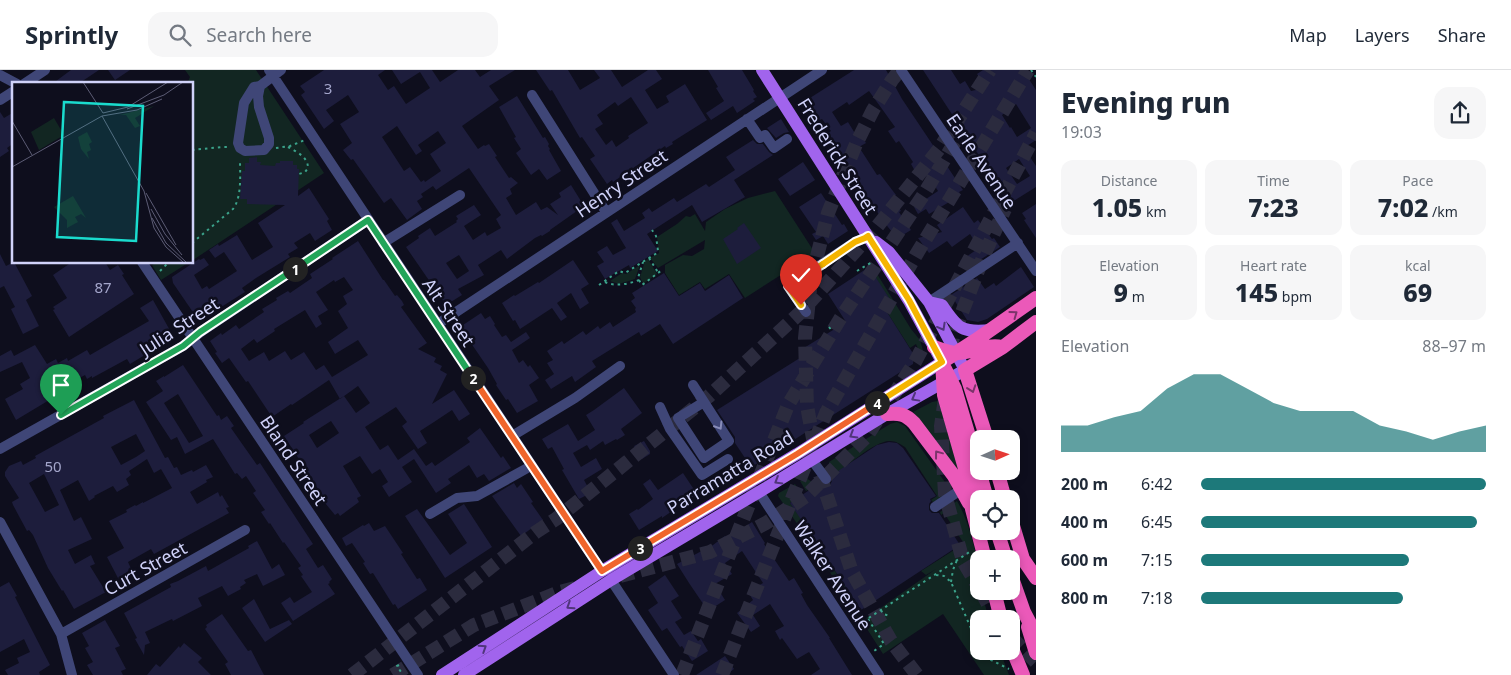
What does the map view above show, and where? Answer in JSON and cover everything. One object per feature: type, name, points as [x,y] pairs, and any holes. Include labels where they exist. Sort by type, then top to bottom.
[{"type":"highway","name":"Parramatta Road","points":[[961,358],[976,340],[1036,298]]},
{"type":"highway","name":"Parramatta Road","points":[[942,362],[1003,347],[1036,322]]},
{"type":"highway","points":[[934,347],[961,358],[985,430]]},
{"type":"highway","points":[[946,380],[955,364],[961,358]]},
{"type":"highway","points":[[942,362],[946,380],[944,395],[970,490]]},
{"type":"highway","points":[[946,380],[955,389],[970,440]]},
{"type":"highway","points":[[887,414],[898,414],[908,417],[914,423],[954,476],[970,505]]},
{"type":"highway","points":[[1018,540],[1036,588]]},
{"type":"highway","points":[[1024,559],[1036,578]]},
{"type":"highway","points":[[1020,600],[1036,653]]},
{"type":"highway","points":[[1024,612],[1036,635]]},
{"type":"highway","points":[[1015,660],[1018,673]]},
{"type":"main road","name":"Frederick Street","points":[[762,70],[909,300],[942,362]]},
{"type":"main road","name":"Frederick Street","points":[[868,236],[889,252],[929,302],[961,358]]},
{"type":"main road","points":[[929,302],[942,305],[951,318],[965,330],[991,330]]},
{"type":"main road","name":"Parramatta Road","points":[[442,675],[606,575],[942,362]]},
{"type":"main road","name":"Parramatta Road","points":[[464,675],[606,575],[759,492],[946,380]]},
{"type":"street","points":[[27,82],[45,70]]},
{"type":"street","name":"Henry Street","points":[[438,324],[822,70]]},
{"type":"street","name":"Earle Avenue","points":[[901,70],[1036,271]]},
{"type":"street","points":[[260,86],[254,87],[244,104],[238,143],[240,148],[246,151],[264,150],[268,144],[269,138],[259,107],[258,96],[260,86],[274,72]]},
{"type":"street","name":"Alt Street","points":[[274,72],[383,243],[531,466],[674,675]]},
{"type":"street","points":[[0,76],[12,82]]},
{"type":"street","points":[[0,100],[12,92]]},
{"type":"street","points":[[532,94],[606,212]]},
{"type":"street","points":[[747,119],[760,138],[765,134],[774,148],[787,139]]},
{"type":"street","points":[[383,243],[460,195]]},
{"type":"street","name":"Julia Street","points":[[0,449],[183,346],[368,220]]},
{"type":"street","points":[[806,312],[788,286],[855,242],[868,236]]},
{"type":"street","points":[[929,302],[1018,243]]},
{"type":"street","name":"Bland Street","points":[[143,264],[418,675]]},
{"type":"street","points":[[512,436],[575,398],[620,366]]},
{"type":"street","points":[[693,385],[704,402],[729,442],[704,458],[678,418],[704,402]]},
{"type":"street","points":[[660,406],[670,429],[702,474],[728,459]]},
{"type":"street","points":[[812,460],[826,479]]},
{"type":"street","points":[[430,514],[457,498],[477,496],[531,466]]},
{"type":"street","points":[[950,498],[954,491],[954,476]]},
{"type":"street","points":[[935,507],[962,489]]},
{"type":"street","name":"Walker Avenue","points":[[759,492],[879,675]]},
{"type":"street","points":[[0,522],[61,634],[71,675]]},
{"type":"street","name":"Curt Street","points":[[61,634],[245,530]]},
{"type":"path","points":[[1031,70],[1036,77]]},
{"type":"path","points":[[268,144],[273,149],[288,147],[305,140]]},
{"type":"path","points":[[194,150],[222,147],[240,148],[240,178],[236,205],[194,241]]},
{"type":"path","points":[[288,147],[304,158],[308,164],[305,172],[299,174]]},
{"type":"path","points":[[599,286],[619,271],[625,273],[657,253],[656,236],[652,230]]},
{"type":"path","points":[[649,258],[659,274]]},
{"type":"path","points":[[643,262],[638,278],[642,285],[662,270]]},
{"type":"path","points":[[857,271],[872,262]]},
{"type":"path","points":[[159,271],[167,264]]},
{"type":"path","points":[[604,281],[612,285],[639,280]]},
{"type":"path","points":[[829,327],[832,331]]},
{"type":"path","points":[[850,631],[976,548]]},
{"type":"path","points":[[951,582],[953,570],[959,558]]},
{"type":"path","points":[[933,575],[944,576],[951,582],[970,626]]},
{"type":"path","points":[[881,610],[883,614],[890,616]]},
{"type":"path","points":[[866,656],[884,644],[868,619]]},
{"type":"path","points":[[991,660],[1018,673]]},
{"type":"path","points":[[401,664],[397,666],[403,675]]},
{"type":"green space","points":[[185,70],[256,70],[324,173],[194,259],[194,82],[188,82],[190,77]]},
{"type":"green space","points":[[775,191],[815,253],[745,298],[729,274],[705,289],[700,282],[679,295],[665,273],[665,265],[683,255],[692,256],[704,249],[705,240],[658,268],[650,258],[659,253],[657,237],[686,216],[690,217],[695,214],[705,231],[706,222],[725,209],[748,198]]},
{"type":"green space","points":[[648,259],[657,274],[643,284],[640,277],[645,261]]},
{"type":"green space","points":[[154,264],[186,264],[161,280],[152,265]]},
{"type":"green space","points":[[871,264],[911,329],[920,340],[924,354],[923,360],[916,344],[910,348],[885,309],[869,266]]},
{"type":"green space","points":[[640,265],[635,279],[619,284],[610,281],[622,273],[626,274]]},
{"type":"green space","points":[[943,400],[961,472],[954,469],[913,412],[932,402]]},
{"type":"green space","points":[[897,422],[905,426],[952,492],[935,504],[931,500],[937,496],[905,447],[898,443],[890,441],[877,445],[860,455],[832,477],[829,462],[890,424]]},
{"type":"green space","points":[[806,478],[817,485],[806,491],[800,481]]},
{"type":"green space","points":[[795,484],[802,495],[790,503],[803,521],[798,525],[778,496],[779,493]]},
{"type":"green space","points":[[957,501],[966,520],[970,540],[972,540],[975,550],[970,550],[970,600],[984,600],[986,610],[970,610],[970,654],[943,614],[883,654],[862,621],[936,569],[926,575],[921,571],[962,545],[961,543],[963,542],[944,513],[941,515],[940,512]]},
{"type":"green space","points":[[804,524],[848,591],[844,593],[799,527]]},
{"type":"green space","points":[[974,660],[1003,660],[1009,675],[984,675]]},
{"type":"building","points":[[71,70],[99,70],[81,82],[55,82]]},
{"type":"building","points":[[108,70],[130,70],[115,80]]},
{"type":"building","points":[[324,70],[385,70],[378,75],[388,90],[394,86],[406,104],[430,88],[420,72],[401,84],[392,70],[432,70],[440,82],[458,70],[475,70],[480,77],[491,70],[515,70],[489,86],[499,100],[462,126],[478,149],[489,144],[509,178],[511,177],[518,183],[510,189],[512,194],[506,198],[516,215],[536,202],[541,210],[547,207],[558,215],[550,204],[561,197],[559,193],[571,185],[584,206],[507,259],[501,250],[478,265],[484,275],[458,289],[462,295],[446,305],[406,247],[430,228],[435,236],[457,222],[456,216],[474,205],[481,215],[464,226],[473,240],[485,232],[487,236],[501,228],[496,219],[501,215],[469,168],[436,190],[433,186],[421,194],[423,197],[417,201],[422,209],[407,220],[391,198],[384,203],[353,159],[351,160],[343,150],[352,143],[340,124],[359,112],[348,95],[326,110],[334,121],[324,129],[301,95],[305,92],[300,86]],"holes":[[[397,126],[416,155],[422,151],[418,145],[438,131],[446,143],[430,154],[441,171],[425,182],[424,180],[421,182],[410,167],[404,171],[382,137]],[[459,255],[469,271],[457,279],[446,263]]]},
{"type":"building","points":[[536,70],[568,70],[580,90],[600,78],[594,70],[611,70],[622,87],[648,70],[656,70],[662,79],[645,90],[657,109],[669,102],[666,96],[685,84],[707,120],[672,142],[673,144],[666,148],[665,146],[613,182],[612,180],[607,184],[590,159],[595,156],[582,137],[580,138],[552,90],[550,91]],"holes":[[[631,97],[648,123],[628,136],[629,138],[616,147],[612,140],[606,145],[595,129],[603,124],[597,115],[615,102],[618,106]]]},
{"type":"building","points":[[708,70],[742,70],[757,97],[753,99],[755,101],[737,113],[733,106],[711,120],[706,113],[724,101]]},
{"type":"building","points":[[854,70],[886,70],[902,99],[963,190],[959,192],[961,195],[929,214],[926,209],[918,214],[914,207],[938,191],[928,175],[920,180],[911,164],[913,162],[899,141],[896,143],[888,131],[895,127],[869,91],[849,105],[847,102],[832,112],[841,126],[848,122],[856,135],[859,133],[866,143],[859,147],[877,175],[880,174],[896,195],[892,197],[911,230],[898,238],[884,222],[834,147],[831,141],[833,140],[828,133],[831,131],[822,119],[815,122],[802,103]]},
{"type":"building","points":[[923,70],[951,70],[960,84],[965,81],[971,91],[986,88],[977,74],[983,70],[1023,70],[1036,90],[1036,140],[1024,148],[1036,166],[1036,187],[1012,202],[1003,188],[1001,189]],"holes":[[[1016,104],[1031,128],[1017,137],[1002,115]],[[1019,159],[1030,176],[1017,184],[1006,168]]]},
{"type":"building","points":[[517,96],[543,138],[545,137],[549,144],[549,150],[561,171],[547,180],[539,169],[531,175],[516,153],[521,149],[499,107]]},
{"type":"building","points":[[0,112],[4,118],[12,113],[12,144],[7,148],[9,151],[0,157]]},
{"type":"building","points":[[781,119],[789,132],[776,138],[767,128]]},
{"type":"building","points":[[753,140],[757,144],[763,144],[773,155],[734,180],[745,197],[702,222],[692,205],[647,234],[658,251],[630,268],[629,265],[605,279],[597,266],[604,262],[597,252],[607,246],[613,255],[626,248],[611,223],[617,219],[624,231],[645,218],[642,213],[649,208],[652,212],[674,198],[677,202],[706,184],[709,187],[735,170],[726,157]]},
{"type":"building","points":[[257,157],[257,162],[261,162],[260,165],[275,166],[280,161],[293,161],[293,165],[297,165],[297,169],[299,169],[298,196],[309,188],[329,219],[327,221],[332,230],[315,241],[310,233],[294,243],[298,248],[288,254],[290,257],[242,288],[245,292],[199,321],[173,283],[172,277],[199,259],[204,258],[209,265],[194,275],[202,289],[207,286],[209,289],[237,271],[224,252],[215,258],[209,250],[218,244],[219,246],[237,235],[252,260],[273,247],[258,223],[285,205],[247,204],[247,199],[240,199],[242,171],[245,171],[245,163],[249,163],[249,158]]},
{"type":"building","points":[[803,162],[815,180],[790,196],[778,179]]},
{"type":"building","points":[[821,193],[848,231],[828,244],[823,236],[816,240],[812,234],[816,232],[799,207]]},
{"type":"building","points":[[1036,204],[1036,238],[1024,220],[1026,219],[1022,213]]},
{"type":"building","points":[[963,207],[974,223],[978,220],[1000,247],[966,269],[960,261],[979,248],[970,234],[952,247],[947,241],[929,253],[918,238],[942,232],[937,225]]},
{"type":"building","points":[[744,223],[761,248],[737,264],[723,239]]},
{"type":"building","points":[[358,241],[383,280],[395,296],[397,295],[402,301],[404,305],[401,307],[427,343],[418,349],[436,358],[434,362],[442,366],[440,370],[447,374],[432,404],[454,390],[470,414],[459,421],[452,410],[420,431],[427,443],[418,449],[402,426],[407,422],[396,407],[365,427],[380,450],[388,445],[398,460],[414,449],[426,466],[432,462],[435,466],[470,442],[467,438],[480,428],[501,458],[503,456],[511,468],[489,481],[484,474],[477,478],[469,465],[448,479],[451,483],[436,493],[414,459],[402,467],[412,482],[389,497],[382,486],[388,482],[380,469],[372,474],[360,456],[343,466],[361,496],[357,498],[359,502],[340,516],[338,513],[335,515],[324,504],[317,492],[319,491],[284,436],[340,399],[329,380],[272,417],[248,381],[246,382],[229,358],[222,363],[210,341],[236,325],[239,329],[264,312],[262,309],[277,300],[276,298],[288,291],[290,293],[312,278],[310,274]],"holes":[[[344,277],[353,290],[343,296],[347,304],[338,311],[348,328],[328,342],[335,354],[358,340],[368,355],[332,377],[324,365],[316,370],[304,352],[291,360],[285,351],[269,361],[264,352],[249,361],[241,349],[254,339],[257,343],[275,331],[274,329],[305,310],[316,328],[322,324],[318,316],[328,310],[316,292],[334,280],[335,282]],[[358,386],[370,403],[356,413],[344,396]],[[331,421],[339,433],[317,448],[309,435]]]},
{"type":"building","points":[[0,254],[6,266],[12,263],[15,264],[32,296],[26,300],[39,326],[23,334],[11,309],[15,307],[4,286],[0,288]]},
{"type":"building","points":[[573,260],[589,284],[581,289],[589,303],[580,309],[571,293],[557,303],[567,317],[561,321],[552,308],[520,329],[502,303],[539,283]]},
{"type":"building","points":[[69,264],[106,264],[110,270],[118,265],[134,294],[69,337],[53,310],[55,309],[53,307],[67,298],[53,275]]},
{"type":"building","points":[[869,267],[893,304],[885,309],[914,355],[913,364],[742,473],[736,463],[745,458],[735,443],[735,437],[717,410],[803,356],[799,351],[846,322],[828,294]]},
{"type":"building","points":[[1021,267],[1034,287],[987,319],[978,322],[967,320],[951,295],[977,278],[985,289],[994,283],[996,286]]},
{"type":"building","points":[[664,273],[679,296],[700,283],[705,291],[729,275],[743,298],[673,344],[660,324],[641,336],[639,332],[592,361],[596,367],[575,382],[572,376],[551,389],[545,380],[554,374],[547,363],[553,360],[547,351],[562,341],[564,344],[583,331],[586,335],[598,326],[600,329],[610,322],[613,327],[636,312],[636,308],[631,301],[635,298],[632,293]]},
{"type":"building","points":[[153,300],[172,334],[161,340],[163,344],[130,364],[127,359],[92,378],[92,376],[87,379],[85,375],[70,383],[69,392],[64,395],[61,393],[16,420],[5,399],[23,389],[20,384],[30,378],[22,362],[0,372],[0,356],[11,350],[14,356],[35,345],[47,364],[56,359],[58,363],[67,358],[68,361],[87,350],[90,355],[149,321],[140,308]]},
{"type":"building","points":[[481,313],[485,319],[490,316],[502,337],[506,335],[511,342],[526,332],[530,338],[512,350],[519,363],[523,360],[528,367],[530,365],[539,378],[529,385],[538,401],[517,413],[496,385],[488,368],[460,327]]},
{"type":"building","points":[[183,365],[217,416],[219,415],[221,420],[227,416],[234,426],[231,428],[257,465],[260,463],[313,544],[306,549],[318,568],[323,565],[332,579],[328,584],[335,594],[293,621],[281,603],[290,597],[294,603],[312,592],[301,576],[303,575],[298,568],[301,566],[261,512],[265,510],[253,493],[256,491],[246,476],[242,479],[237,473],[235,474],[213,439],[185,454],[177,437],[171,440],[146,402],[163,391],[156,381]],"holes":[[[178,394],[203,436],[189,443],[164,403]]]},
{"type":"building","points":[[624,388],[642,413],[621,429],[625,435],[617,440],[605,445],[603,441],[590,450],[587,445],[573,453],[581,467],[596,458],[602,469],[584,480],[591,493],[579,499],[562,470],[564,469],[552,447],[548,449],[542,439],[568,424],[578,441],[595,430],[586,415]]},
{"type":"building","points":[[134,400],[165,458],[168,457],[174,468],[177,467],[181,475],[192,470],[193,472],[206,465],[213,477],[190,492],[197,504],[218,492],[229,507],[226,508],[229,513],[154,554],[151,549],[128,562],[133,573],[119,580],[107,557],[124,548],[109,521],[127,512],[126,510],[135,505],[143,503],[172,488],[161,469],[154,473],[147,459],[129,471],[131,475],[126,479],[129,485],[117,492],[113,486],[94,496],[89,501],[78,480],[60,490],[74,521],[81,517],[92,539],[68,550],[75,564],[91,555],[95,564],[90,566],[106,592],[74,609],[48,568],[33,535],[29,530],[27,531],[13,505],[12,502],[19,498],[5,476],[5,472],[9,466],[21,461],[23,465],[36,458],[35,456],[104,418],[103,416]],"holes":[[[136,434],[145,451],[121,465],[111,447]],[[44,474],[59,505],[45,512],[29,483]]]},
{"type":"building","points":[[644,441],[650,454],[642,459],[634,446]]},
{"type":"building","points":[[889,442],[897,443],[903,448],[936,496],[930,499],[929,510],[932,513],[939,513],[960,545],[861,610],[790,503],[820,483],[830,485],[832,475],[877,445]]},
{"type":"building","points":[[683,473],[697,494],[662,518],[662,516],[639,530],[629,514],[653,499],[643,484],[650,479],[658,490]]},
{"type":"building","points":[[514,483],[517,488],[521,484],[543,520],[521,536],[492,496]]},
{"type":"building","points":[[464,504],[492,547],[445,578],[405,516],[417,509],[450,555],[467,543],[448,514]]},
{"type":"building","points":[[752,522],[764,544],[789,581],[794,578],[803,593],[801,594],[807,605],[830,638],[852,675],[811,675],[820,669],[809,652],[797,659],[782,638],[780,640],[775,631],[784,626],[770,604],[753,615],[760,626],[751,632],[737,613],[753,600],[748,592],[763,583],[742,551],[725,563],[732,574],[715,584],[725,600],[708,611],[689,583],[677,564],[713,545],[725,536],[726,539]]},
{"type":"building","points":[[369,523],[374,531],[385,526],[417,579],[420,578],[427,590],[398,609],[395,604],[393,605],[373,573],[370,574],[363,563],[365,562],[352,543],[346,546],[342,538]]},
{"type":"building","points":[[257,541],[272,569],[279,564],[285,575],[263,586],[257,574],[244,580],[246,583],[240,587],[241,589],[228,596],[222,586],[198,598],[202,606],[173,621],[172,619],[145,632],[150,643],[145,645],[144,655],[124,613],[171,587],[170,584],[206,566],[208,571],[249,548],[248,546]]},
{"type":"building","points":[[665,575],[679,596],[671,601],[682,618],[675,622],[684,635],[691,631],[698,641],[701,639],[708,651],[692,661],[667,628],[662,631],[648,610],[658,603],[648,587]]},
{"type":"building","points":[[9,582],[50,665],[39,672],[40,675],[8,675],[5,670],[19,663],[17,658],[30,652],[24,639],[0,652],[0,587]]},
{"type":"building","points":[[254,599],[270,629],[289,620],[292,624],[265,642],[242,608]]},
{"type":"building","points":[[222,614],[248,651],[251,650],[264,675],[231,675],[225,664],[228,662],[205,629],[206,625]]},
{"type":"building","points":[[105,620],[120,646],[115,648],[126,669],[121,671],[123,675],[93,675],[87,665],[93,662],[85,648],[89,646],[82,633]]},
{"type":"building","points":[[184,643],[202,658],[198,662],[211,675],[147,675],[156,664],[160,667]]},
{"type":"building","points":[[725,656],[734,669],[726,675],[696,675]]},
{"type":"tunnel","points":[[814,444],[807,406],[805,338],[811,280],[828,213],[856,144],[873,110],[900,70]]},
{"type":"tunnel","points":[[352,675],[536,532],[556,519],[709,396],[802,311],[876,228],[939,149],[990,70]]},
{"type":"tunnel","points":[[722,675],[826,413],[916,255],[1028,70]]},
{"type":"tunnel","points":[[620,576],[710,552],[766,523],[805,497],[867,436],[915,362],[1036,133]]},
{"type":"tunnel","points":[[682,675],[788,405],[840,319],[924,194],[956,140]]},
{"type":"tunnel","points":[[951,352],[953,336],[984,255],[1005,209]]},
{"type":"tunnel","points":[[945,398],[941,426],[945,494],[963,561],[970,573]]},
{"type":"tunnel","points":[[820,475],[852,572],[891,641],[917,675]]},
{"type":"tunnel","points":[[393,675],[474,625],[575,588]]},
{"type":"tunnel","points":[[986,600],[991,610]]},
{"type":"tunnel","points":[[1020,646],[1036,662]]},
{"type":"route","points":[[61,415],[183,346],[200,332],[368,220],[602,571],[797,454],[942,362],[909,300],[868,236],[855,242],[788,286],[801,305]]}]
